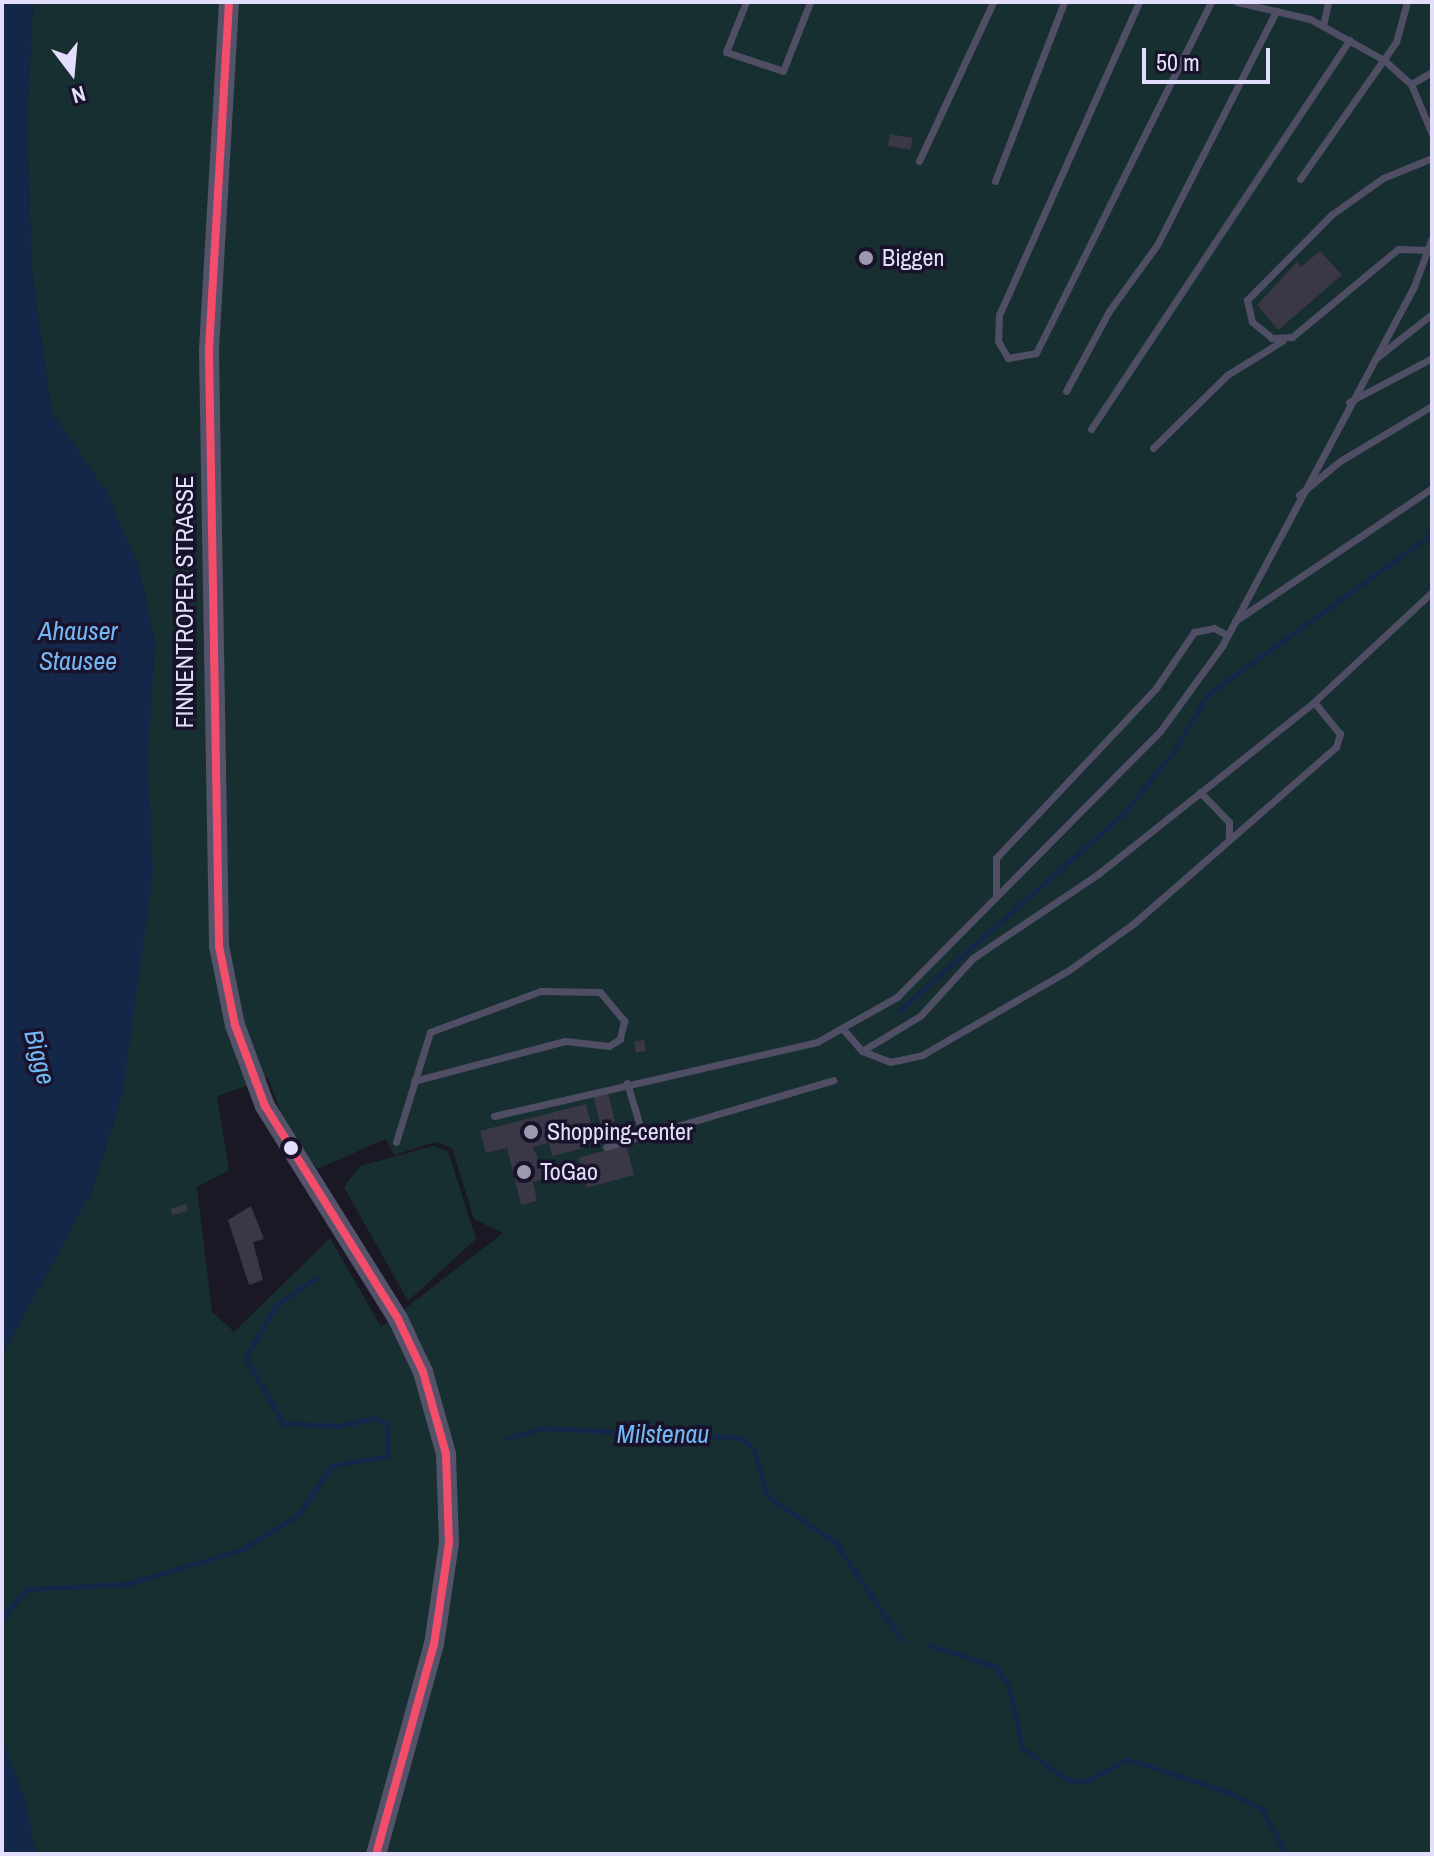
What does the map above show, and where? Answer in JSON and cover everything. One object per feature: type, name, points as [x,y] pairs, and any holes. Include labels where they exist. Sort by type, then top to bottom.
[{"type":"main road","name":"FINNENTROPER STRASSE","points":[[229,2],[209,353],[215,913],[239,1039],[265,1106],[398,1319],[423,1372],[446,1454],[449,1543],[434,1644],[376,1854]]},
{"type":"lane","points":[[746,2],[726,52],[783,71],[810,2]]},
{"type":"lane","points":[[919,161],[993,2]]},
{"type":"lane","points":[[995,181],[1064,2]]},
{"type":"lane","points":[[1139,2],[999,315],[998,341],[1008,358],[1036,353],[1047,334],[1211,2]]},
{"type":"lane","points":[[1237,2],[1323,26],[1384,60],[1411,84],[1432,134]]},
{"type":"lane","points":[[1323,26],[1328,2]]},
{"type":"lane","points":[[1300,179],[1384,60],[1407,2]]},
{"type":"lane","points":[[1066,391],[1109,311],[1157,245],[1276,11]]},
{"type":"lane","points":[[1091,429],[1349,40]]},
{"type":"lane","points":[[1411,84],[1432,72]]},
{"type":"lane","points":[[1282,341],[1252,322],[1247,300],[1331,215],[1383,178],[1432,158]]},
{"type":"lane","points":[[494,1116],[627,1083],[817,1042],[897,997],[1161,730],[1227,635],[1295,499],[1422,266],[1432,238]]},
{"type":"lane","points":[[1153,448],[1227,375],[1282,341],[1398,249],[1428,250]]},
{"type":"lane","points":[[1422,266],[1432,260]]},
{"type":"lane","points":[[1370,363],[1432,314]]},
{"type":"lane","points":[[1347,403],[1432,358]]},
{"type":"lane","points":[[1295,499],[1340,461],[1432,406]]},
{"type":"lane","points":[[1233,623],[1432,488]]},
{"type":"lane","points":[[862,1051],[920,1016],[973,958],[1070,895],[1314,702],[1432,592]]},
{"type":"lane","points":[[996,897],[996,858],[1156,688],[1194,632],[1227,635]]},
{"type":"lane","points":[[842,1028],[862,1051],[890,1062],[922,1055],[1069,970],[1229,840],[1336,747],[1340,734],[1314,702]]},
{"type":"lane","points":[[1200,792],[1229,822],[1229,840]]},
{"type":"lane","points":[[396,1142],[414,1081],[430,1032],[541,991],[600,992],[624,1021],[620,1039],[609,1046],[565,1041],[414,1081]]},
{"type":"lane","points":[[606,1147],[833,1080]]},
{"type":"lane","points":[[627,1083],[643,1136]]},
{"type":"green space","points":[[33,2],[1432,2],[1432,1854],[36,1854],[2,1741],[2,1356],[92,1191],[123,1092],[155,643],[139,568],[107,492],[52,413],[32,272],[27,123]],"holes":[[[268,1078],[284,1121],[317,1169],[386,1139],[394,1155],[435,1142],[452,1148],[474,1219],[503,1233],[381,1327],[330,1238],[234,1332],[212,1312],[197,1187],[229,1170],[217,1096]]]},
{"type":"green space","points":[[433,1146],[448,1151],[476,1239],[408,1301],[344,1187],[360,1166]]},
{"type":"water","name":"Ahauser Stausee","points":[[2,2],[33,2],[27,123],[32,272],[52,413],[107,492],[139,568],[155,643],[148,758],[153,873],[123,1092],[92,1191],[2,1356]]},
{"type":"water","points":[[2,1741],[24,1794],[36,1854],[2,1854]]},
{"type":"building","points":[[890,134],[913,138],[911,150],[888,146]]},
{"type":"building","points":[[1320,251],[1342,275],[1278,330],[1257,305],[1297,262],[1301,267]]},
{"type":"building","points":[[644,1040],[646,1051],[636,1053],[634,1042]]},
{"type":"building","points":[[608,1093],[615,1121],[600,1125],[593,1097]]},
{"type":"building","points":[[586,1104],[593,1132],[581,1135],[584,1148],[552,1156],[549,1143],[533,1147],[547,1178],[533,1182],[537,1201],[521,1205],[507,1148],[486,1153],[480,1131]]},
{"type":"building","points":[[626,1145],[634,1175],[587,1188],[579,1158]]},
{"type":"building","points":[[186,1204],[188,1211],[173,1215],[171,1208]]},
{"type":"building","points":[[251,1206],[264,1239],[253,1242],[263,1280],[249,1285],[228,1220]]},
{"type":"waterway","points":[[900,1010],[1123,814],[1174,751],[1207,695],[1432,534]]},
{"type":"waterway","name":"Milstenau","points":[[2,1618],[27,1589],[127,1584],[243,1549],[299,1514],[331,1466],[388,1456],[387,1425],[375,1418],[338,1426],[283,1423],[245,1358],[276,1305],[318,1277]]},
{"type":"waterway","name":"Milstenau","points":[[508,1438],[540,1428],[741,1438],[754,1450],[767,1496],[835,1542],[901,1640]]},
{"type":"waterway","name":"Milstenau","points":[[929,1645],[996,1667],[1009,1686],[1022,1748],[1068,1780],[1085,1782],[1127,1759],[1227,1792],[1262,1809],[1286,1854]]},
{"type":"transit line","points":[[229,2],[209,353],[219,946],[235,1025],[265,1106],[398,1319],[423,1372],[446,1454],[449,1543],[434,1644],[376,1854]]},
{"type":"place","name":"Biggen","points":[[866,258]]},
{"type":"place","name":"Shopping-center","points":[[531,1132]]},
{"type":"place","name":"ToGao","points":[[524,1172]]},
{"type":"water label","name":"Bigge","points":[[40,1057]]}]
